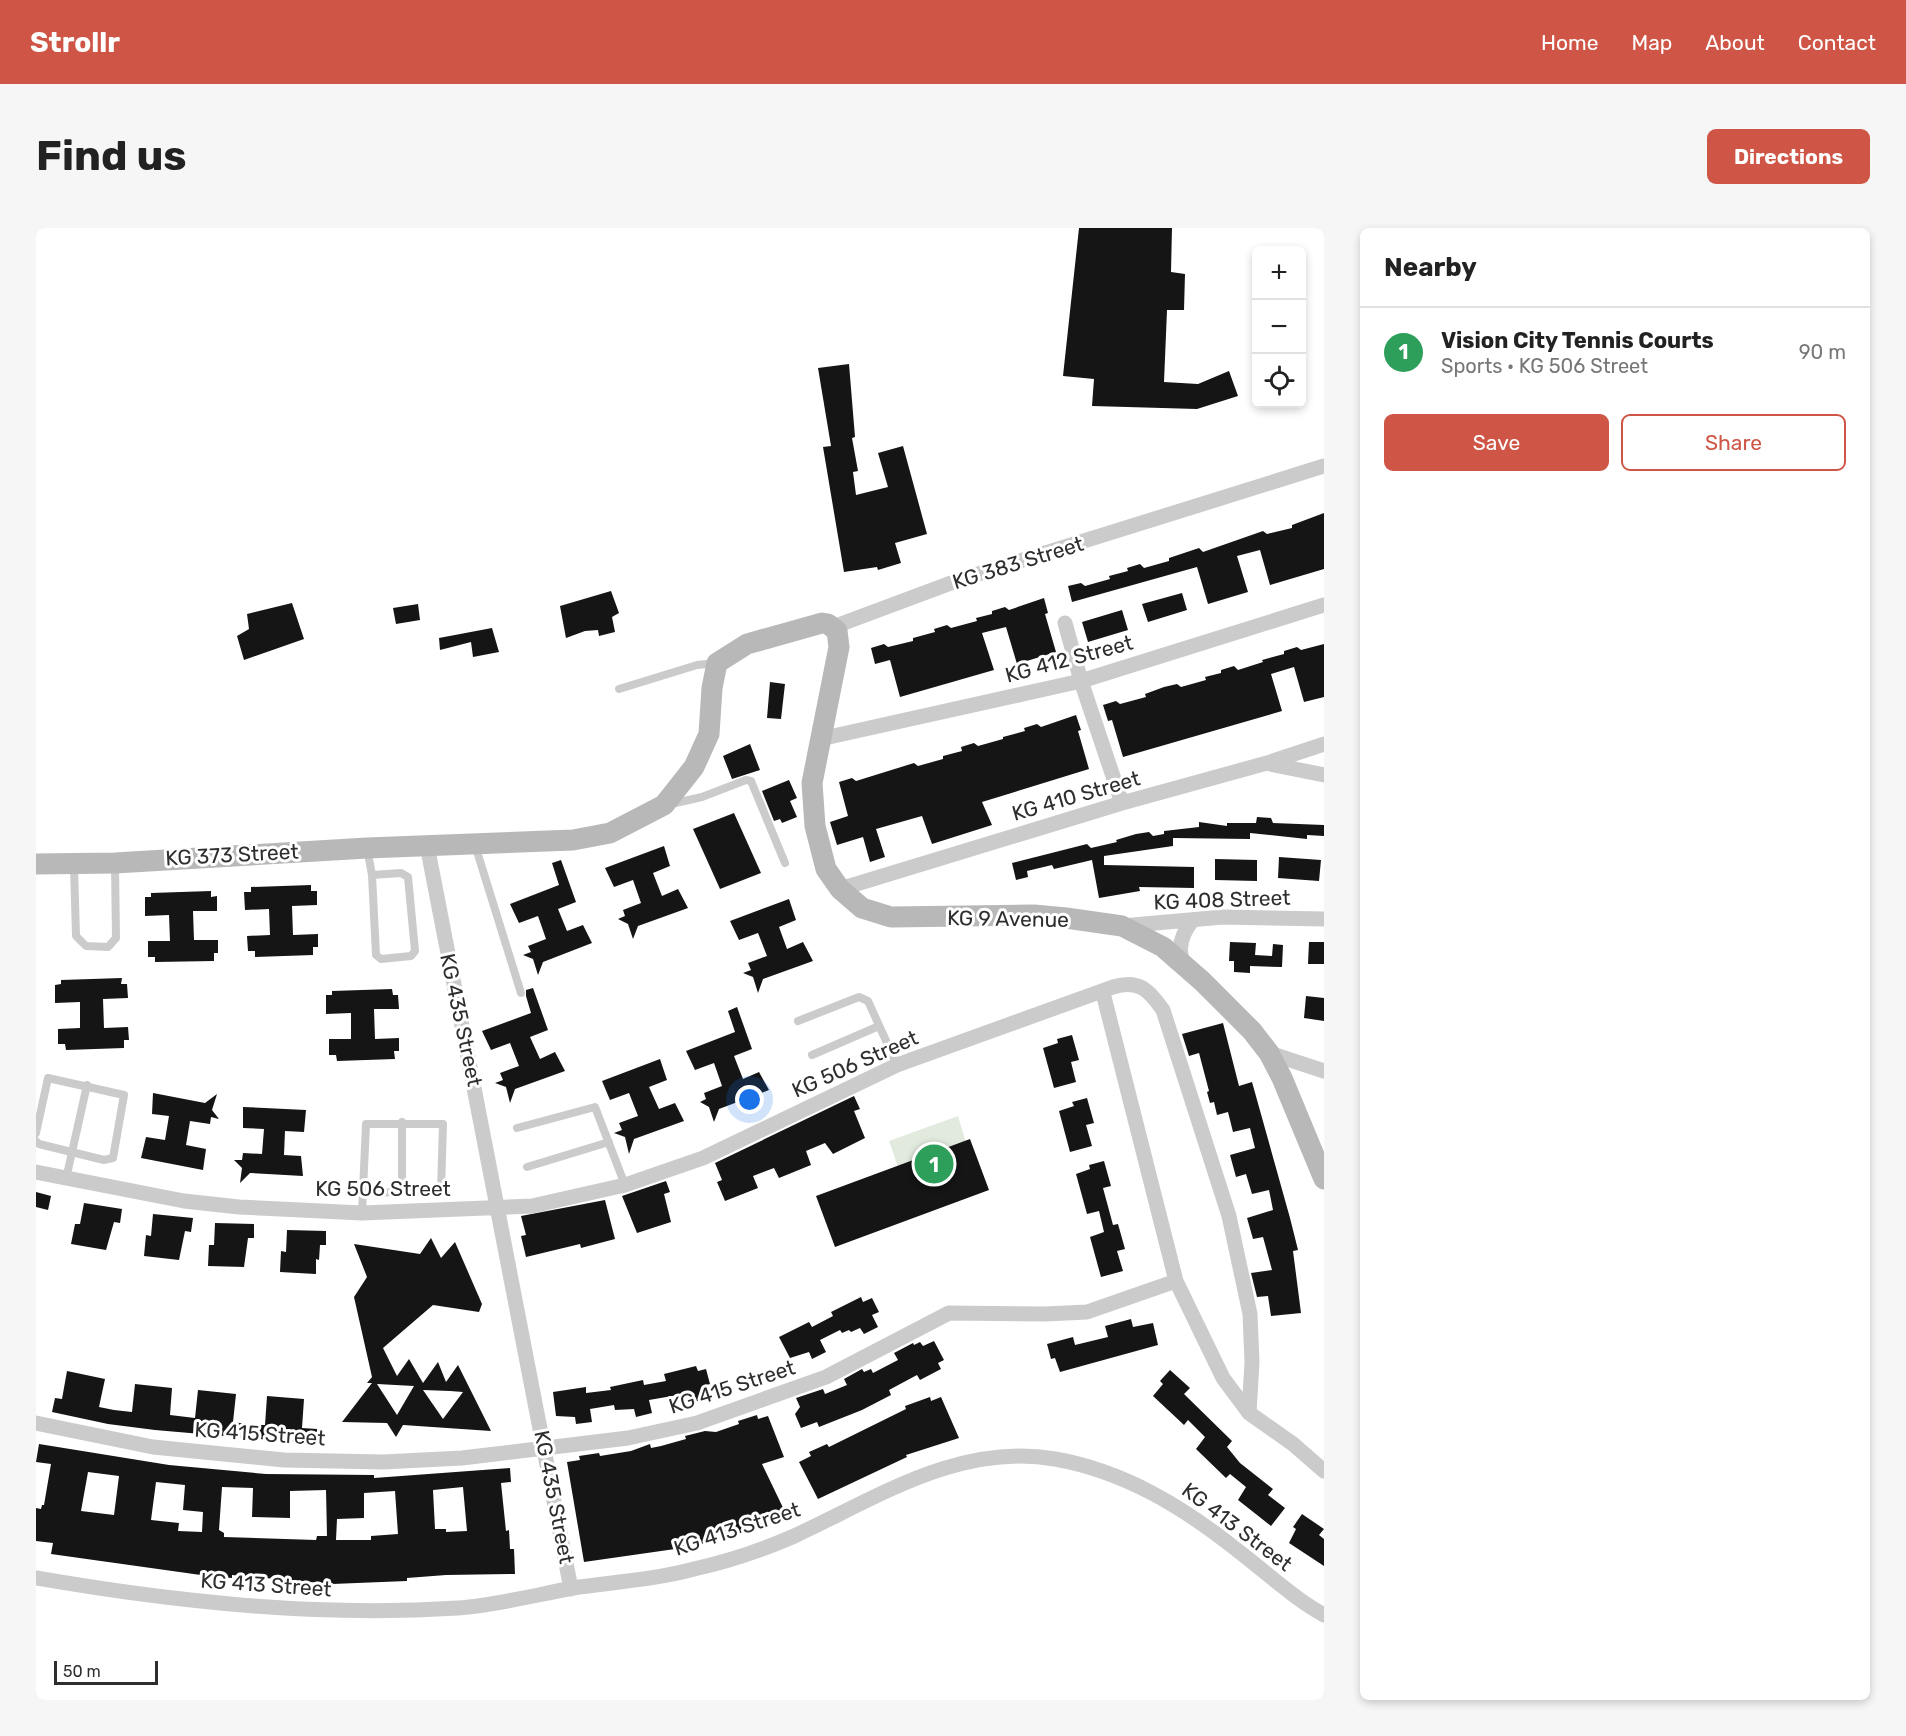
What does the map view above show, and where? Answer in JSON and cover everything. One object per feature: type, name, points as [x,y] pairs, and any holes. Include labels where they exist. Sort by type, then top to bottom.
[{"type":"main road","name":"KG 383 Street","points":[[717,663],[747,644],[822,623],[833,627]]},
{"type":"main road","name":"KG 9 Avenue","points":[[833,627],[837,631],[839,647],[812,783],[814,826],[826,869],[840,889],[862,908],[891,917],[1034,915],[1122,926],[1163,947],[1252,1031],[1269,1053],[1282,1078],[1324,1179]]},
{"type":"main road","points":[[427,845],[573,840],[610,834],[664,805],[694,767],[709,734],[712,688],[717,663]]},
{"type":"main road","name":"KG 373 Street","points":[[36,864],[115,863],[427,845]]},
{"type":"street","name":"KG 383 Street","points":[[833,627],[959,579],[1324,466]]},
{"type":"street","name":"KG 412 Street","points":[[820,739],[1081,681],[1324,605]]},
{"type":"street","points":[[1065,623],[1081,681],[1122,803]]},
{"type":"street","name":"KG 410 Street","points":[[840,889],[1122,803],[1267,763],[1324,744]]},
{"type":"street","points":[[1267,763],[1324,775]]},
{"type":"street","name":"KG 435 Street","points":[[427,845],[571,1589]]},
{"type":"street","name":"KG 408 Street","points":[[1122,926],[1222,917],[1324,919]]},
{"type":"street","points":[[1184,965],[1180,956],[1181,944],[1184,931],[1193,920]]},
{"type":"street","name":"KG 506 Street","points":[[36,1172],[184,1201],[239,1207],[362,1213],[532,1206],[625,1185],[703,1158],[897,1065],[1124,984],[1143,986],[1149,990],[1163,1010],[1229,1216],[1250,1314],[1252,1362],[1249,1413]]},
{"type":"street","points":[[1103,993],[1176,1281],[1222,1378],[1249,1413],[1293,1444],[1324,1472]]},
{"type":"street","points":[[1269,1053],[1324,1071]]},
{"type":"street","name":"KG 415 Street","points":[[36,1423],[153,1447],[284,1460],[383,1462],[462,1458],[545,1449],[628,1438],[697,1423],[757,1404],[826,1377],[949,1313],[1087,1312],[1176,1281]]},
{"type":"street","name":"KG 413 Street","points":[[36,1578],[101,1589],[214,1603],[337,1611],[461,1608],[694,1570],[787,1539],[939,1468],[997,1456],[1054,1458],[1108,1473],[1141,1486],[1175,1505],[1235,1548],[1302,1602],[1324,1615]]},
{"type":"lane","points":[[619,689],[697,665],[717,663]]},
{"type":"lane","points":[[664,805],[702,797],[746,780],[751,781],[785,863]]},
{"type":"lane","points":[[474,843],[521,993]]},
{"type":"lane","points":[[367,848],[372,874],[376,955],[381,959],[411,956],[415,951],[408,877],[401,873],[372,874]]},
{"type":"lane","points":[[74,863],[76,936],[86,946],[108,947],[116,938],[115,863]]},
{"type":"lane","points":[[798,1021],[859,997],[868,1001],[897,1065]]},
{"type":"lane","points":[[812,1055],[879,1026]]},
{"type":"lane","points":[[36,1133],[48,1078],[124,1095],[113,1158],[104,1160],[71,1153],[39,1144],[36,1140]]},
{"type":"lane","points":[[66,1179],[87,1085]]},
{"type":"lane","points":[[517,1128],[595,1107],[625,1185]]},
{"type":"lane","points":[[402,1122],[402,1192]]},
{"type":"lane","points":[[362,1213],[366,1124],[402,1122],[443,1124],[443,1187],[437,1192],[364,1193]]},
{"type":"lane","points":[[527,1167],[609,1142]]},
{"type":"shaded area","points":[[958,1116],[979,1187],[913,1210],[889,1141]]},
{"type":"building","points":[[1079,228],[1172,228],[1171,272],[1185,274],[1184,310],[1167,310],[1164,382],[1198,384],[1229,371],[1238,396],[1197,409],[1092,406],[1094,379],[1063,376]]},
{"type":"building","points":[[849,364],[855,437],[852,438],[858,471],[853,472],[856,495],[888,487],[878,453],[903,446],[927,534],[895,543],[901,563],[878,570],[877,567],[844,572],[823,447],[831,446],[818,368]]},
{"type":"building","points":[[1324,513],[1324,569],[1270,585],[1260,550],[1237,556],[1248,592],[1208,604],[1197,567],[1072,602],[1068,586],[1081,583],[1085,586],[1110,579],[1109,576],[1128,571],[1127,568],[1140,564],[1144,568],[1169,561],[1169,558],[1199,548],[1203,552],[1263,531],[1267,534],[1292,528],[1292,525]]},
{"type":"building","points":[[611,591],[619,613],[612,617],[615,632],[599,636],[598,630],[585,631],[566,638],[560,606]]},
{"type":"building","points":[[1182,593],[1187,610],[1148,622],[1142,604]]},
{"type":"building","points":[[1044,598],[1048,613],[1045,614],[1056,652],[1017,664],[1006,627],[982,633],[994,670],[900,697],[890,660],[875,664],[871,648],[884,644],[888,647],[913,641],[913,638],[935,632],[934,629],[947,625],[951,628],[977,621],[976,618],[992,614],[992,611],[1005,607],[1009,610]]},
{"type":"building","points":[[292,603],[304,639],[244,660],[237,636],[249,629],[247,614]]},
{"type":"building","points":[[418,604],[420,620],[396,624],[393,608]]},
{"type":"building","points":[[1122,610],[1128,630],[1088,642],[1082,622]]},
{"type":"building","points":[[492,628],[499,652],[473,657],[471,642],[440,650],[439,638]]},
{"type":"building","points":[[1324,644],[1324,697],[1304,702],[1294,667],[1271,674],[1282,711],[1123,757],[1112,720],[1108,721],[1103,705],[1116,701],[1120,704],[1146,697],[1145,694],[1164,687],[1177,684],[1181,687],[1206,680],[1205,677],[1221,673],[1221,670],[1234,666],[1238,670],[1284,654],[1284,651],[1297,647],[1301,650]]},
{"type":"building","points":[[770,682],[785,684],[781,719],[767,718]]},
{"type":"building","points":[[1076,715],[1081,730],[1078,731],[1089,769],[982,802],[992,825],[932,844],[922,816],[876,829],[885,857],[870,862],[863,837],[837,845],[830,822],[848,816],[839,782],[852,778],[856,781],[914,763],[918,766],[943,759],[943,756],[962,751],[961,747],[974,743],[978,746],[1025,731],[1024,728],[1037,724],[1041,727]]},
{"type":"building","points":[[750,744],[760,770],[732,779],[723,756]]},
{"type":"building","points":[[789,780],[797,798],[790,801],[797,817],[782,823],[780,819],[774,821],[762,791]]},
{"type":"building","points":[[734,813],[761,873],[720,889],[693,829]]},
{"type":"building","points":[[1257,817],[1271,818],[1273,823],[1324,825],[1324,836],[1307,835],[1307,839],[1250,833],[1250,839],[1173,838],[1173,846],[1104,856],[1104,865],[1194,867],[1194,888],[1139,887],[1140,891],[1099,898],[1092,860],[1054,869],[1052,865],[1027,871],[1028,877],[1016,880],[1012,863],[1087,844],[1091,848],[1117,842],[1116,840],[1136,834],[1149,832],[1153,836],[1164,834],[1164,831],[1199,827],[1199,822],[1227,826],[1227,823],[1256,823]]},
{"type":"building","points":[[664,846],[670,866],[653,873],[662,896],[678,889],[688,908],[638,926],[633,939],[628,924],[618,919],[625,916],[623,910],[641,903],[633,880],[614,887],[605,868]]},
{"type":"building","points":[[1279,857],[1321,860],[1319,881],[1278,878]]},
{"type":"building","points":[[1215,859],[1257,860],[1257,881],[1215,880]]},
{"type":"building","points":[[561,860],[576,902],[558,909],[567,931],[583,925],[592,943],[543,962],[538,975],[533,959],[523,955],[531,952],[528,946],[546,939],[538,916],[519,923],[510,904],[559,885],[552,863]]},
{"type":"building","points":[[311,885],[311,891],[317,891],[317,905],[292,906],[293,935],[318,934],[318,947],[313,947],[313,955],[255,957],[255,951],[248,951],[247,936],[270,935],[269,909],[245,910],[244,892],[251,892],[251,887]]},
{"type":"building","points":[[211,891],[211,897],[217,896],[217,911],[193,911],[194,940],[218,940],[218,953],[214,953],[214,961],[155,962],[155,957],[148,957],[148,941],[170,941],[169,915],[145,916],[145,897],[151,897],[151,893]]},
{"type":"building","points":[[789,899],[796,920],[779,927],[787,949],[803,942],[813,961],[763,979],[758,993],[753,977],[743,973],[751,970],[748,963],[767,956],[758,933],[739,940],[730,921]]},
{"type":"building","points":[[1230,942],[1256,943],[1255,955],[1272,956],[1273,944],[1283,945],[1282,967],[1250,966],[1250,973],[1234,972],[1234,961],[1229,961]]},
{"type":"building","points":[[1309,942],[1324,942],[1324,964],[1308,964]]},
{"type":"building","points":[[122,978],[121,984],[127,984],[128,998],[103,999],[104,1028],[128,1027],[129,1040],[124,1040],[124,1048],[66,1050],[65,1044],[58,1044],[58,1029],[80,1028],[80,1002],[55,1003],[55,985],[61,984],[61,980]]},
{"type":"building","points":[[533,988],[548,1030],[530,1037],[540,1059],[555,1052],[565,1071],[515,1089],[510,1103],[506,1087],[495,1083],[503,1080],[500,1073],[519,1066],[510,1043],[491,1050],[482,1031],[531,1013],[526,990]]},
{"type":"building","points":[[392,989],[393,995],[398,995],[399,1009],[374,1009],[375,1039],[399,1038],[399,1051],[394,1051],[395,1059],[337,1061],[336,1055],[329,1055],[329,1039],[351,1039],[351,1013],[326,1014],[326,995],[332,995],[332,991]]},
{"type":"building","points":[[1306,996],[1324,998],[1324,1021],[1304,1018]]},
{"type":"building","points":[[737,1007],[752,1049],[734,1056],[743,1079],[759,1072],[769,1090],[719,1109],[714,1122],[709,1107],[700,1102],[706,1099],[704,1093],[722,1086],[714,1063],[695,1070],[686,1051],[735,1032],[728,1011]]},
{"type":"building","points":[[1223,1023],[1239,1086],[1252,1082],[1290,1218],[1298,1250],[1293,1251],[1301,1313],[1271,1316],[1268,1296],[1257,1297],[1251,1273],[1272,1270],[1263,1237],[1253,1239],[1247,1218],[1273,1210],[1269,1190],[1252,1194],[1246,1174],[1236,1177],[1230,1155],[1255,1148],[1250,1128],[1233,1132],[1228,1112],[1217,1115],[1214,1102],[1210,1103],[1199,1053],[1189,1056],[1182,1034]]},
{"type":"building","points":[[1072,1035],[1079,1060],[1071,1062],[1076,1082],[1054,1088],[1043,1048],[1058,1043],[1057,1039]]},
{"type":"building","points":[[660,1059],[667,1080],[649,1087],[659,1109],[675,1103],[684,1121],[634,1139],[629,1154],[625,1137],[614,1133],[622,1130],[619,1123],[638,1116],[629,1093],[610,1100],[602,1081]]},
{"type":"building","points":[[153,1093],[205,1103],[217,1094],[212,1110],[219,1119],[211,1117],[210,1124],[190,1121],[186,1145],[206,1149],[203,1170],[141,1158],[146,1137],[165,1140],[169,1116],[152,1114]]},
{"type":"building","points":[[854,1096],[860,1109],[854,1111],[865,1138],[833,1154],[825,1143],[806,1151],[811,1165],[779,1178],[774,1168],[753,1176],[758,1188],[725,1201],[717,1182],[722,1180],[715,1163]]},
{"type":"building","points":[[1087,1098],[1094,1123],[1086,1125],[1092,1146],[1070,1152],[1059,1111],[1074,1106],[1072,1102]]},
{"type":"building","points":[[243,1107],[306,1110],[304,1132],[285,1131],[284,1155],[301,1156],[303,1176],[250,1173],[240,1183],[242,1168],[234,1160],[242,1160],[243,1153],[262,1154],[264,1129],[243,1128]]},
{"type":"building","points":[[970,1139],[989,1190],[835,1247],[816,1196]]},
{"type":"building","points":[[1104,1161],[1111,1186],[1103,1188],[1113,1225],[1118,1224],[1125,1249],[1117,1251],[1123,1271],[1101,1277],[1090,1237],[1104,1232],[1099,1211],[1087,1214],[1076,1174],[1090,1169],[1089,1165]]},
{"type":"building","points":[[666,1181],[670,1192],[664,1194],[671,1222],[637,1233],[622,1196]]},
{"type":"building","points":[[36,1192],[51,1196],[48,1210],[36,1207]]},
{"type":"building","points":[[605,1200],[615,1239],[581,1248],[580,1244],[526,1257],[521,1236],[526,1235],[521,1216]]},
{"type":"building","points":[[84,1203],[122,1209],[120,1223],[114,1222],[106,1250],[71,1244],[75,1224],[80,1224]]},
{"type":"building","points":[[153,1214],[193,1218],[191,1232],[185,1231],[179,1260],[144,1256],[146,1235],[151,1236]]},
{"type":"building","points":[[215,1223],[254,1224],[254,1238],[248,1238],[244,1267],[208,1266],[209,1245],[214,1245]]},
{"type":"building","points":[[287,1230],[326,1231],[326,1245],[320,1245],[319,1260],[316,1259],[316,1274],[280,1272],[281,1251],[286,1252]]},
{"type":"building","points":[[431,1238],[441,1258],[455,1242],[482,1304],[479,1312],[433,1305],[383,1348],[397,1376],[409,1359],[423,1383],[438,1362],[446,1382],[458,1365],[491,1431],[403,1425],[396,1437],[387,1423],[342,1422],[372,1383],[367,1383],[372,1377],[354,1297],[367,1277],[354,1244],[420,1254]],"holes":[[[377,1384],[414,1386],[397,1415]],[[423,1390],[450,1391],[463,1392],[443,1419]]]},
{"type":"building","points":[[861,1297],[863,1302],[872,1298],[879,1312],[872,1315],[878,1327],[864,1334],[860,1328],[842,1333],[840,1330],[820,1340],[826,1352],[812,1359],[809,1352],[790,1358],[779,1337],[809,1322],[812,1327],[833,1316],[831,1312]]},
{"type":"building","points":[[1131,1319],[1133,1327],[1153,1323],[1158,1345],[1060,1372],[1055,1358],[1051,1359],[1047,1344],[1073,1337],[1075,1345],[1108,1337],[1105,1326]]},
{"type":"building","points":[[934,1341],[944,1360],[938,1363],[941,1369],[920,1380],[917,1375],[889,1390],[891,1395],[862,1410],[819,1427],[817,1422],[801,1428],[795,1414],[800,1407],[796,1398],[823,1389],[825,1394],[847,1385],[844,1379],[862,1369],[864,1372],[871,1369],[873,1373],[898,1360],[894,1353],[913,1343],[914,1345],[920,1342],[923,1346]]},
{"type":"building","points":[[696,1366],[698,1371],[706,1369],[710,1384],[703,1386],[707,1398],[691,1403],[689,1396],[679,1398],[678,1395],[649,1400],[652,1413],[636,1417],[634,1409],[615,1410],[614,1405],[590,1409],[592,1422],[576,1424],[575,1417],[556,1416],[553,1392],[586,1387],[586,1393],[611,1390],[610,1387],[643,1380],[644,1385],[666,1381],[664,1374]]},
{"type":"building","points":[[1170,1370],[1190,1388],[1184,1394],[1232,1441],[1227,1447],[1240,1463],[1273,1489],[1268,1495],[1285,1508],[1271,1526],[1238,1500],[1246,1487],[1230,1474],[1226,1478],[1196,1449],[1205,1437],[1188,1420],[1184,1425],[1153,1396],[1163,1384],[1160,1381]]},
{"type":"building","points":[[67,1371],[105,1379],[99,1407],[114,1410],[132,1412],[135,1384],[172,1388],[170,1415],[195,1418],[198,1390],[236,1394],[233,1422],[254,1425],[265,1425],[267,1396],[304,1399],[302,1428],[317,1429],[317,1444],[155,1430],[108,1424],[52,1412],[55,1398],[62,1399]]},
{"type":"building","points":[[930,1397],[931,1401],[941,1397],[959,1438],[906,1455],[907,1457],[818,1499],[799,1462],[811,1456],[809,1452],[827,1444],[829,1447],[906,1409],[905,1406]]},
{"type":"building","points":[[757,1415],[758,1419],[768,1416],[784,1457],[762,1464],[787,1516],[732,1536],[689,1547],[584,1562],[567,1462],[580,1460],[579,1456],[599,1453],[600,1456],[631,1451],[650,1444],[651,1448],[661,1446],[686,1439],[685,1436],[705,1431],[716,1432]]},
{"type":"building","points":[[39,1444],[169,1465],[266,1474],[374,1475],[374,1478],[510,1468],[511,1482],[501,1483],[506,1531],[509,1530],[510,1549],[514,1549],[515,1574],[446,1575],[407,1578],[407,1581],[332,1584],[232,1575],[232,1578],[215,1577],[51,1554],[53,1543],[36,1541],[36,1508],[41,1509],[44,1505],[51,1464],[36,1462]],"holes":[[[88,1472],[119,1476],[114,1515],[81,1511]],[[156,1482],[185,1485],[183,1510],[203,1512],[202,1532],[178,1531],[179,1523],[151,1520]],[[222,1487],[253,1488],[252,1517],[290,1518],[290,1491],[326,1490],[327,1536],[317,1536],[316,1540],[224,1537],[224,1533],[219,1530]],[[463,1487],[467,1531],[446,1532],[446,1529],[435,1529],[433,1490]],[[395,1491],[398,1534],[371,1536],[371,1540],[336,1540],[337,1519],[364,1518],[364,1493]]]},
{"type":"building","points":[[1302,1514],[1324,1529],[1319,1535],[1324,1539],[1324,1566],[1289,1543],[1296,1529],[1293,1527]]},
{"type":"place","name":"Vision City Tennis Courts","points":[[934,1164]]}]
